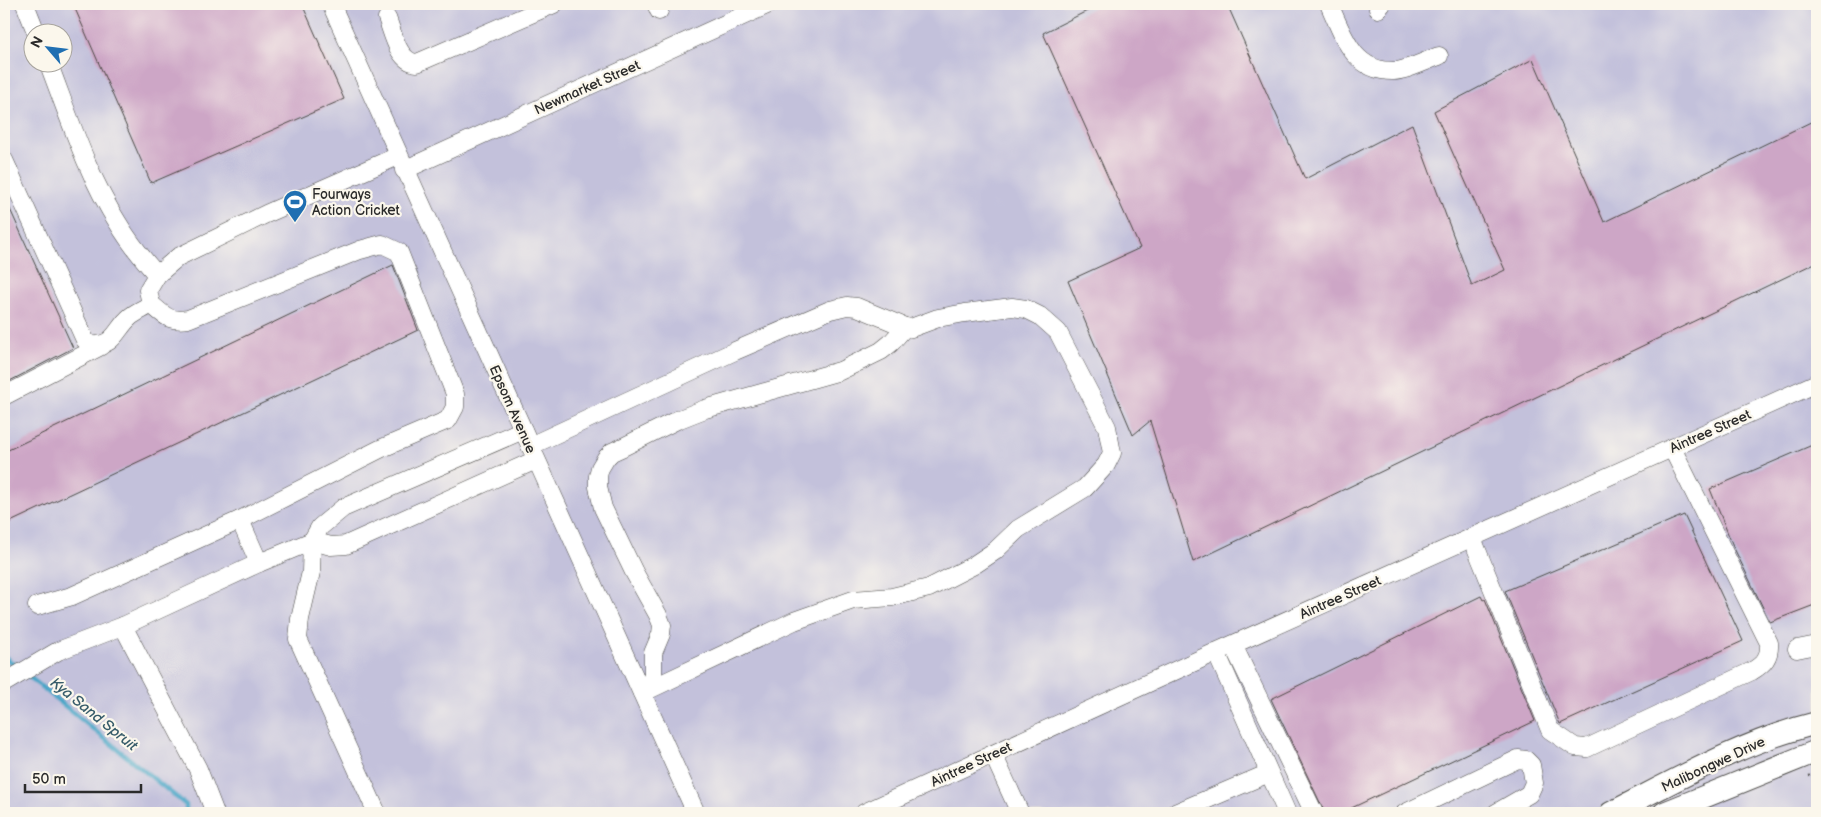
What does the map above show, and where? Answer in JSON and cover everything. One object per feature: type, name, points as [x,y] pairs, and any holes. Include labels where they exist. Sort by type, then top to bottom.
[{"type":"main road","name":"Malibongwe Drive","points":[[1611,813],[1754,743],[1817,723]]},
{"type":"main road","name":"Malibongwe Drive","points":[[1670,811],[1817,751]]},
{"type":"main road","points":[[1666,785],[1670,811]]},
{"type":"street","points":[[25,4],[32,22]]},
{"type":"street","name":"Epsom Avenue","points":[[331,4],[401,163],[530,445],[647,690],[696,813]]},
{"type":"street","points":[[387,18],[403,57],[412,63],[417,63],[554,4]]},
{"type":"street","name":"Newmarket Street","points":[[157,275],[178,257],[266,214],[401,163],[769,4]]},
{"type":"street","points":[[1329,4],[1351,52],[1364,62],[1378,69],[1396,71],[1438,56]]},
{"type":"street","points":[[37,606],[72,596],[240,520],[380,449],[448,420],[455,407],[455,394],[399,252],[382,244],[360,250],[188,320],[177,321],[168,319],[151,304],[148,290],[157,275],[137,251],[113,214],[86,162],[52,72]]},
{"type":"street","points":[[4,160],[82,333],[90,345],[101,346]]},
{"type":"street","points":[[4,396],[113,339],[130,318],[151,304]]},
{"type":"street","points":[[4,683],[58,651],[123,626],[259,563],[312,541],[331,546],[346,545],[530,445],[735,351],[830,310],[847,306],[857,307],[905,327],[912,328],[938,318],[1012,307],[1040,316],[1058,332],[1107,427],[1112,453],[1106,465],[1085,488],[1018,529],[995,551],[974,565],[929,588],[892,597],[853,600],[794,620],[647,690]]},
{"type":"street","points":[[647,690],[653,653],[661,634],[662,625],[603,508],[598,487],[598,476],[606,458],[612,452],[705,409],[840,371],[882,351],[905,327]]},
{"type":"street","name":"Aintree Street","points":[[864,813],[1216,652],[1817,383]]},
{"type":"street","points":[[377,813],[298,639],[300,619],[311,572],[312,541],[320,527],[344,508],[530,445]]},
{"type":"street","points":[[1472,538],[1550,730],[1575,747],[1587,748],[1752,671],[1762,665],[1770,653],[1770,643],[1672,448]]},
{"type":"street","points":[[240,520],[259,563]]},
{"type":"street","points":[[123,626],[198,769],[212,806],[221,813]]},
{"type":"street","points":[[1233,645],[1314,813]]},
{"type":"street","points":[[1797,648],[1817,645]]},
{"type":"street","points":[[1216,652],[1287,813]]},
{"type":"street","points":[[993,754],[1020,813]]},
{"type":"street","points":[[1405,813],[1518,758],[1526,760],[1531,765],[1534,783],[1529,794],[1496,813]]},
{"type":"street","points":[[1176,813],[1269,773]]},
{"type":"shaded area","points":[[4,4],[1817,4],[1817,813],[4,813]]},
{"type":"building","points":[[73,4],[302,4],[344,99],[151,183]]},
{"type":"building","points":[[1101,4],[1227,4],[1305,179],[1412,124],[1472,286],[1505,270],[1434,111],[1533,59],[1604,222],[1817,119],[1817,262],[1193,562],[1150,421],[1133,435],[1068,281],[1140,248],[1043,33]]},
{"type":"building","points":[[4,196],[73,348],[4,384]]},
{"type":"building","points":[[393,265],[418,330],[4,525],[4,452]]},
{"type":"building","points":[[1817,443],[1817,604],[1770,622],[1733,546],[1710,489]]},
{"type":"building","points":[[1684,515],[1743,641],[1560,724],[1505,591]]},
{"type":"building","points":[[1481,596],[1483,600],[1485,599],[1535,721],[1341,813],[1325,813],[1271,699]]},
{"type":"waterway","name":"Kya Sand Spruit","points":[[4,656],[19,669]]},
{"type":"waterway","name":"Kya Sand Spruit","points":[[27,675],[186,805],[186,813]]},
{"type":"place","name":"Fourways Action Cricket","points":[[295,223]]}]
